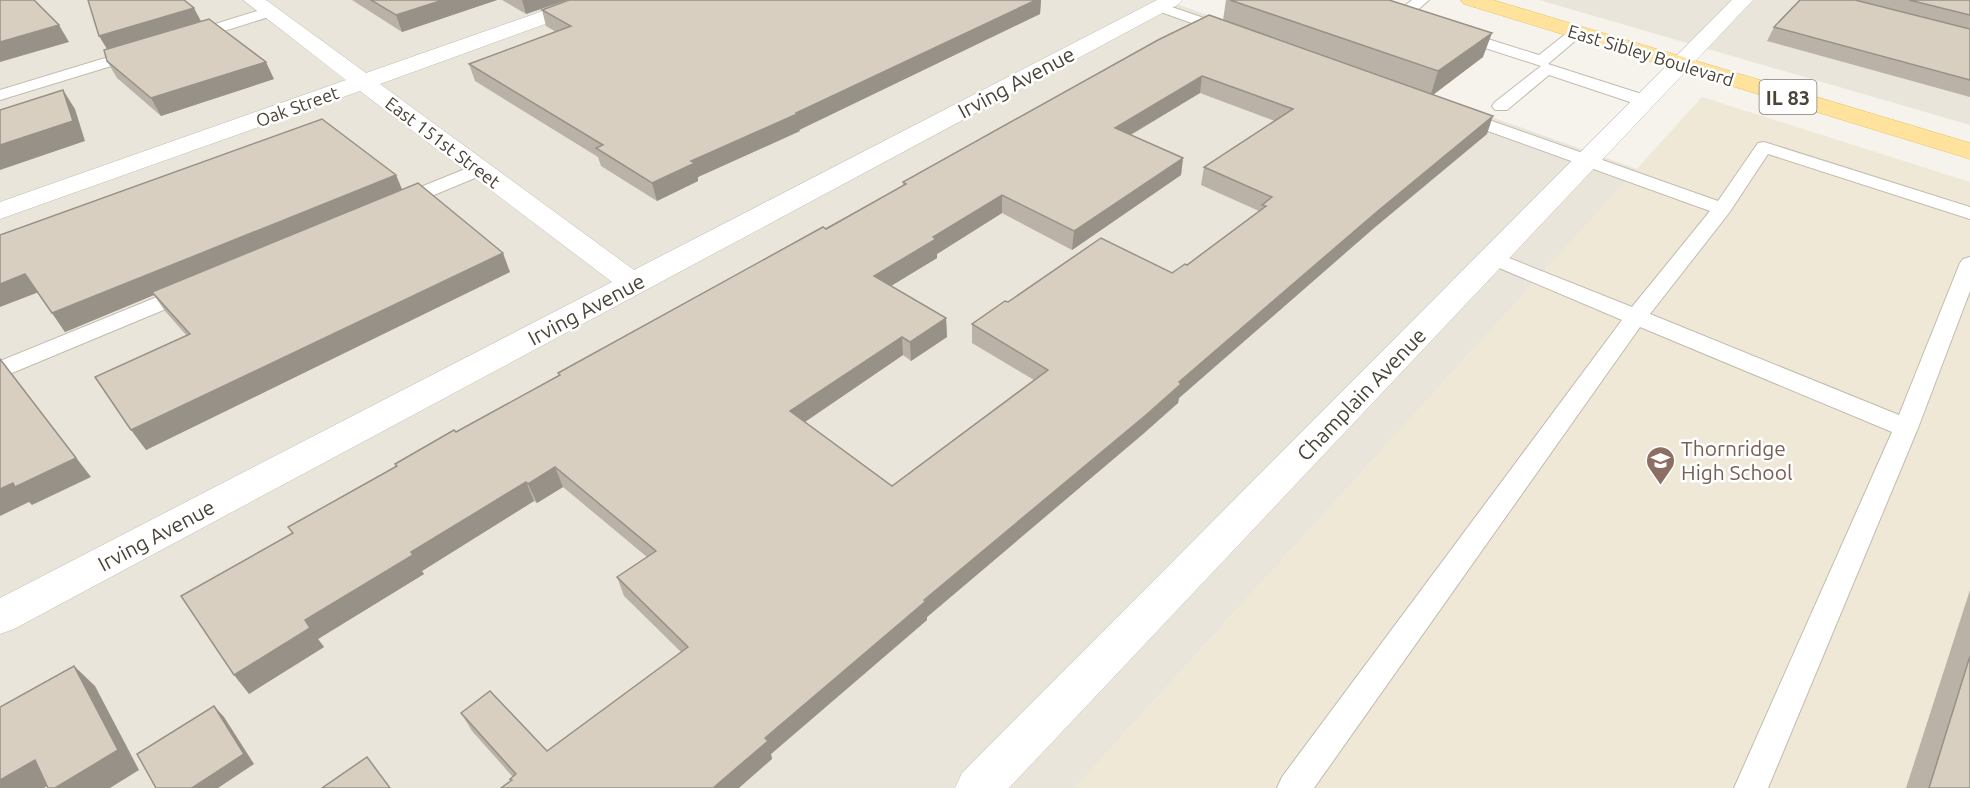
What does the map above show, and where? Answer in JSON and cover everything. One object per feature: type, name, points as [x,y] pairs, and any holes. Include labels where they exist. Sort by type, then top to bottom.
[{"type":"main road","name":"East Sibley Boulevard","points":[[1471,0],[1970,151]]},
{"type":"street","name":"Oak Street","points":[[0,211],[593,0]]},
{"type":"street","name":"Champlain Avenue","points":[[978,788],[1743,0]]},
{"type":"street","name":"Irving Avenue","points":[[0,617],[1166,3]]},
{"type":"street","name":"East 151st Street","points":[[261,6],[634,284]]},
{"type":"lane","points":[[1422,0],[1400,16],[1645,101]]},
{"type":"lane","points":[[1166,3],[1238,35]]},
{"type":"lane","points":[[0,95],[163,45],[261,6]]},
{"type":"lane","points":[[1501,106],[1577,32]]},
{"type":"lane","points":[[1441,108],[1722,209]]},
{"type":"lane","points":[[1294,788],[1635,318],[1722,209],[1764,147],[1970,213]]},
{"type":"lane","points":[[382,210],[480,169]]},
{"type":"lane","points":[[1492,258],[1906,428]]},
{"type":"lane","points":[[1751,788],[1906,428],[1970,263]]},
{"type":"lane","points":[[0,370],[207,283]]},
{"type":"shaded area","points":[[0,0],[1166,0],[1637,169],[1075,788],[0,788]]},
{"type":"shaded area","points":[[1539,0],[1970,0],[1970,125]]},
{"type":"shaded area","name":"Thornridge High School","points":[[1702,97],[1970,182],[1970,788],[1075,788]]},
{"type":"building","points":[[0,0],[34,0],[59,25],[0,42]]},
{"type":"building","points":[[88,0],[184,0],[194,8],[99,36]]},
{"type":"building","points":[[371,0],[443,0],[396,15]]},
{"type":"building","points":[[569,0],[1036,0],[797,114],[691,161],[695,163],[652,183],[596,148],[603,145],[469,64],[571,26],[542,10]]},
{"type":"building","points":[[1230,0],[1389,0],[1492,33],[1438,71]]},
{"type":"building","points":[[1800,0],[1855,0],[1970,29],[1970,80],[1774,27]]},
{"type":"building","points":[[1909,0],[1970,0],[1970,15]]},
{"type":"building","points":[[1209,15],[1493,116],[1379,210],[1179,382],[1181,384],[1146,415],[924,600],[926,601],[765,738],[768,741],[713,788],[501,788],[516,774],[461,713],[490,691],[547,751],[688,647],[617,577],[656,551],[555,467],[528,484],[526,482],[411,552],[413,555],[305,620],[310,628],[234,675],[181,596],[293,533],[288,527],[397,466],[395,464],[454,430],[456,432],[560,375],[558,373],[823,227],[826,229],[906,184],[903,182],[1158,40]],"holes":[[[1202,76],[1293,109],[1204,167],[1272,197],[1262,205],[1266,206],[1187,265],[1185,264],[1172,273],[1101,238],[972,324],[1048,370],[892,486],[790,411],[902,337],[910,342],[946,318],[874,276],[936,239],[933,237],[1002,195],[1074,231],[1183,158],[1115,128]]]},
{"type":"building","points":[[209,19],[266,62],[151,98],[107,61],[104,50]]},
{"type":"building","points":[[63,90],[73,121],[0,145],[0,110]]},
{"type":"building","points":[[322,119],[396,175],[52,313],[25,274],[0,284],[0,235]]},
{"type":"building","points":[[418,183],[503,253],[131,430],[95,377],[190,334],[152,292]]},
{"type":"building","points":[[0,359],[76,458],[15,487],[13,483],[0,489]]},
{"type":"building","points":[[1970,656],[1970,788],[1929,788]]},
{"type":"building","points":[[74,666],[118,750],[55,788],[48,788],[35,760],[0,780],[0,707]]},
{"type":"building","points":[[214,706],[244,754],[192,788],[156,788],[137,754]]},
{"type":"building","points":[[367,757],[390,788],[322,788]]},
{"type":"place","name":"Thornridge High School","points":[[1660,486]]}]
